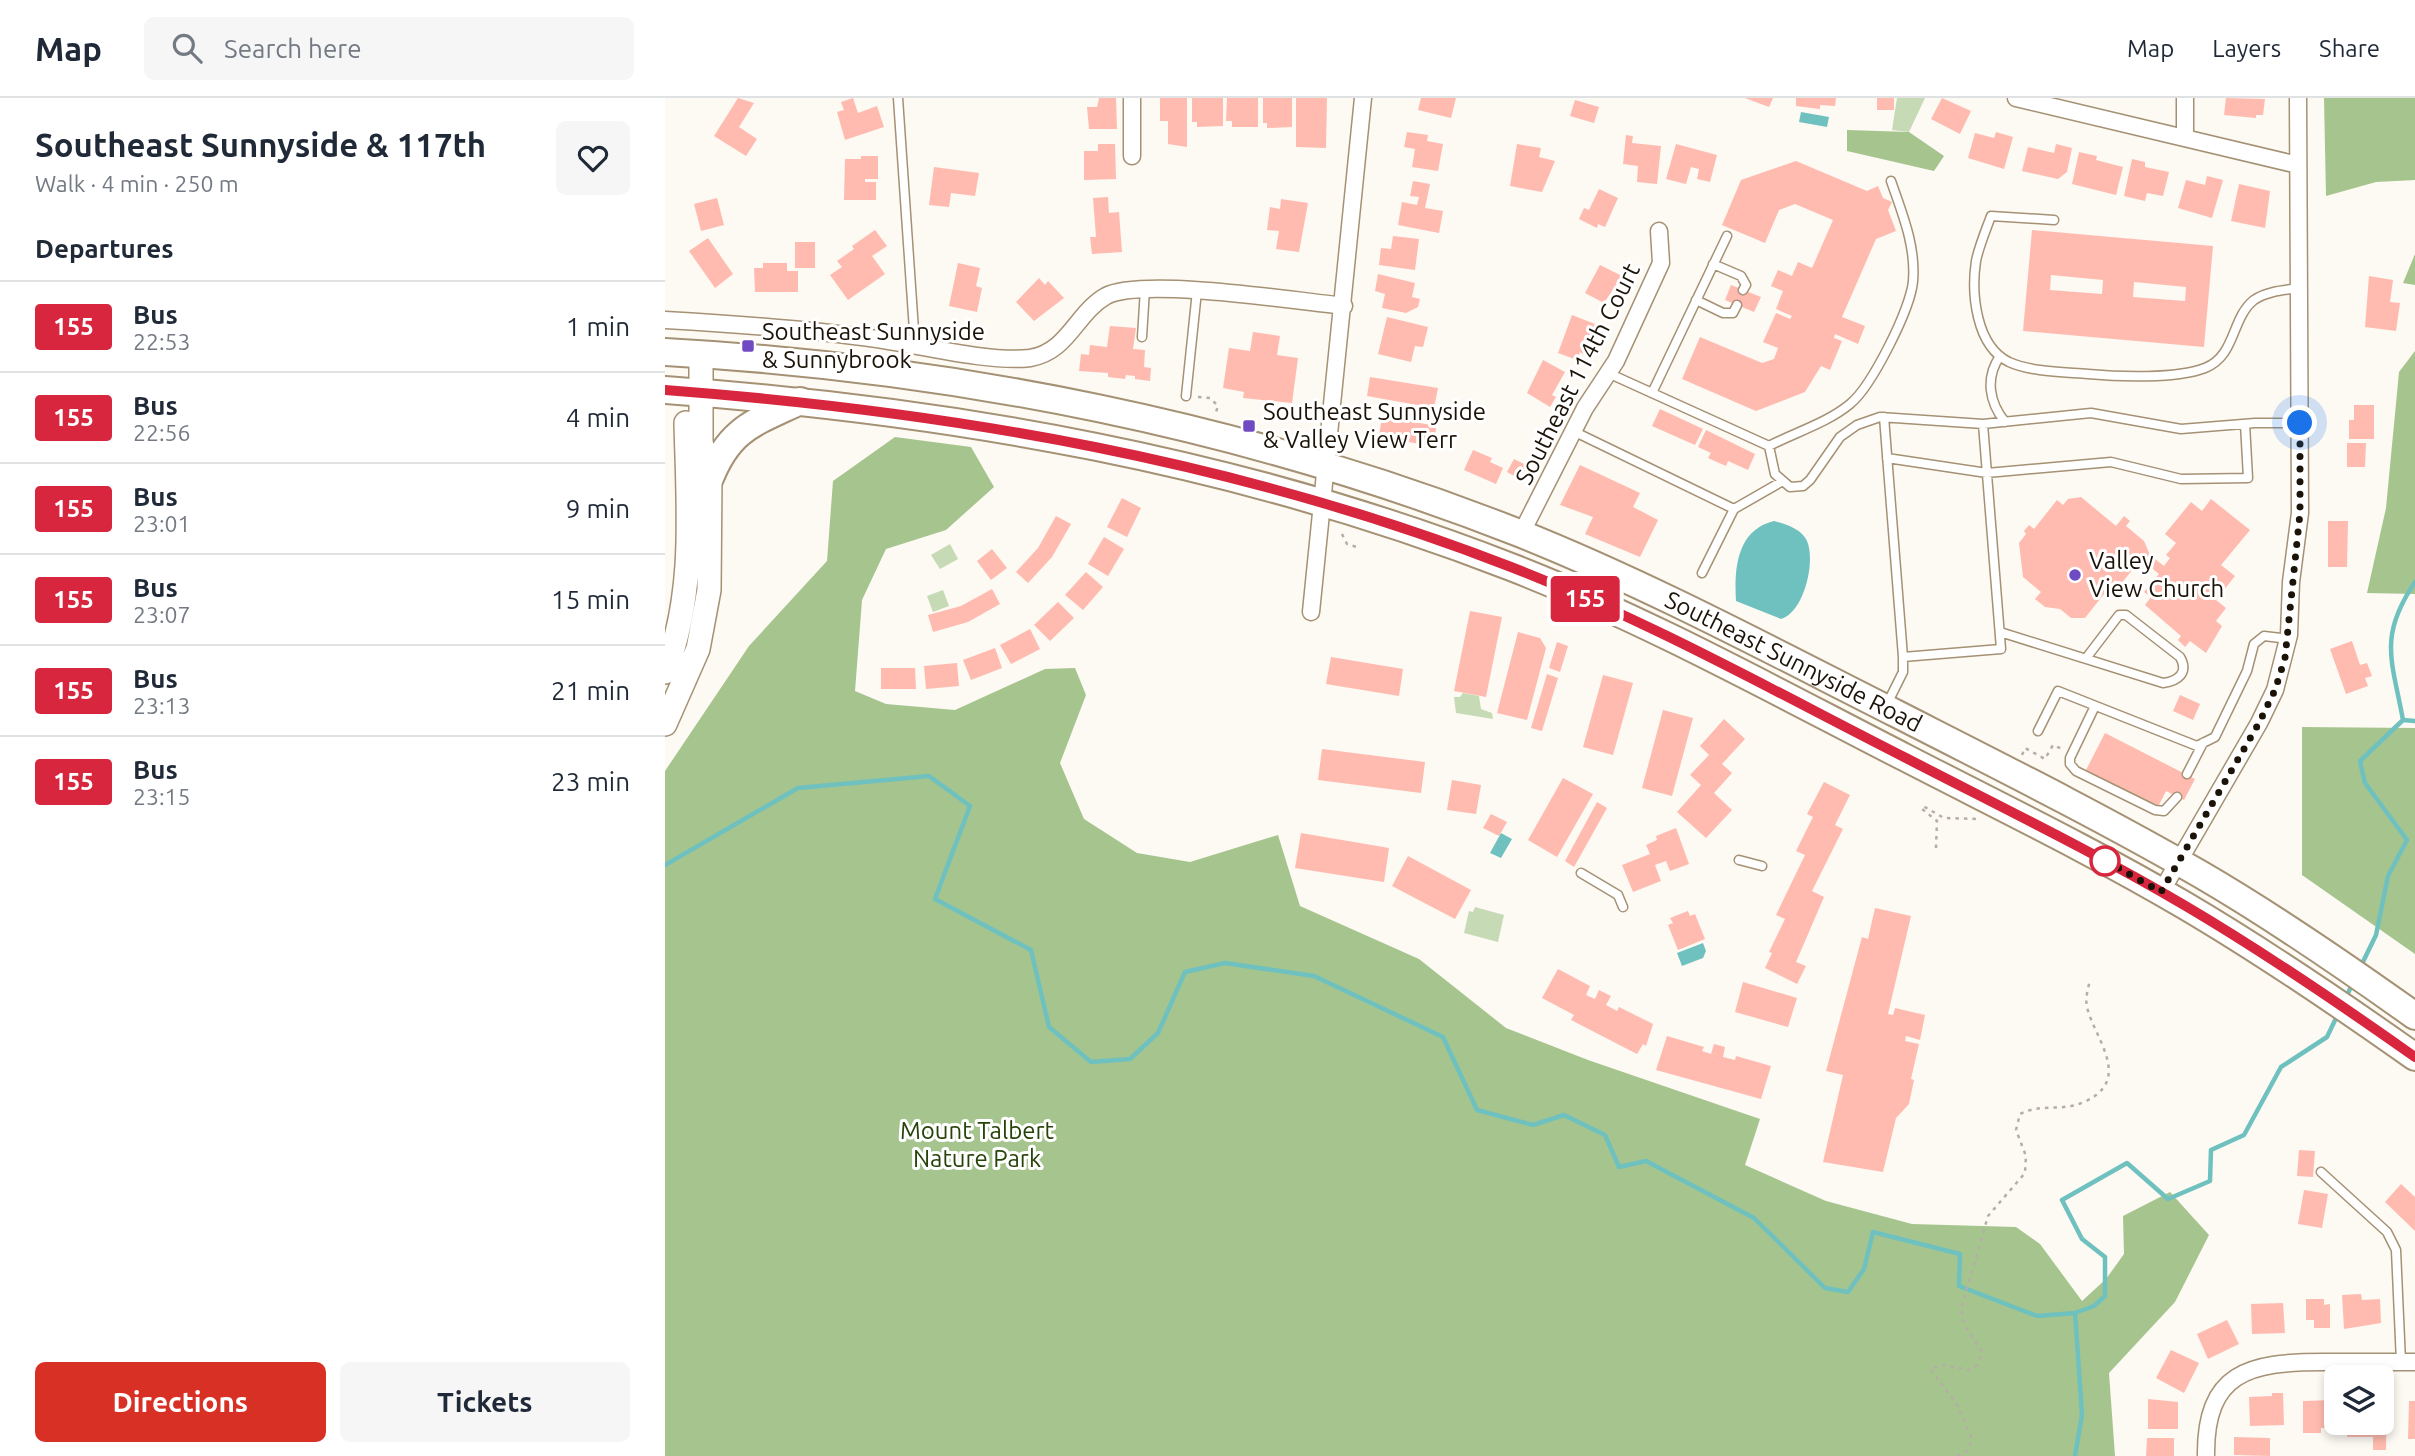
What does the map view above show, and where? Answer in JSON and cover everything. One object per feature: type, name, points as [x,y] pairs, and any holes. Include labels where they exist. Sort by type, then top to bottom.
[{"type":"main road","name":"Southeast Sunnyside Road","points":[[684,353],[801,361],[1020,392],[1209,435],[1327,467],[1430,500],[1521,534],[1630,581],[1885,708],[2178,862],[2309,944],[2415,1016]]},
{"type":"main road","points":[[665,672],[680,627],[687,583],[684,353]]},
{"type":"main road","name":"Southeast Sunnyside Road","points":[[684,391],[915,414],[1090,444],[1209,470],[1323,502],[1517,569],[1616,613],[1988,800],[2161,892],[2291,970],[2415,1057]]},
{"type":"main road","points":[[665,724],[692,666],[706,612],[710,559],[709,478],[701,442],[684,391]]},
{"type":"main road","points":[[709,478],[723,449],[739,433],[800,401]]},
{"type":"street","points":[[1132,98],[1132,156]]},
{"type":"street","points":[[1311,612],[1363,98]]},
{"type":"street","points":[[2016,98],[2298,165]]},
{"type":"street","points":[[2185,98],[2185,136]]},
{"type":"street","points":[[2161,892],[2259,723],[2275,690],[2289,639],[2291,582],[2300,513],[2298,98]]},
{"type":"street","name":"Southeast 114th Court","points":[[1521,534],[1573,431],[1608,373],[1661,263],[1659,231]]},
{"type":"street","points":[[665,320],[736,324],[1004,358],[1030,358],[1052,351],[1091,307],[1108,295],[1145,289],[1197,291],[1344,306]]},
{"type":"street","points":[[2206,1456],[2210,1412],[2216,1396],[2242,1372],[2265,1364],[2290,1362],[2408,1362]]},
{"type":"lane","points":[[898,98],[915,345]]},
{"type":"lane","points":[[1608,373],[1769,446],[1834,416],[1852,403],[1879,368],[1913,283],[1909,234],[1891,181]]},
{"type":"lane","points":[[2054,220],[1991,216],[1977,259],[1973,290],[1981,326],[1993,352],[2011,363],[2048,370],[2124,377],[2204,368],[2220,359],[2243,312],[2254,300],[2270,292],[2300,288]]},
{"type":"lane","points":[[1652,393],[1727,236]]},
{"type":"lane","points":[[1713,264],[1741,276],[1746,285],[1743,290]]},
{"type":"lane","points":[[1142,337],[1145,289]]},
{"type":"lane","points":[[1186,396],[1197,291]]},
{"type":"lane","points":[[1696,300],[1723,313],[1733,313],[1737,305]]},
{"type":"lane","points":[[2000,356],[1993,367],[1990,382],[1993,402],[2005,422]]},
{"type":"lane","points":[[1769,446],[1775,474],[1781,482],[1790,487],[1803,486],[1840,436],[1870,419],[1884,417],[1983,424],[2091,413],[2181,429],[2300,423]]},
{"type":"lane","points":[[1884,417],[1903,657],[1903,672],[1885,708]]},
{"type":"lane","points":[[1903,657],[2001,649],[1983,424]]},
{"type":"lane","points":[[1887,458],[1987,473],[2111,462],[2181,479],[2248,478],[2245,424]]},
{"type":"lane","points":[[1573,431],[1734,509]]},
{"type":"lane","points":[[1702,573],[1734,509],[1781,482]]},
{"type":"lane","points":[[2000,632],[2087,657],[2163,683],[2175,681],[2183,673],[2184,664],[2180,657],[2126,615],[2119,615],[2087,657]]},
{"type":"lane","points":[[2038,731],[2058,691],[2197,746],[2215,737],[2247,671],[2254,644],[2264,636],[2289,639]]},
{"type":"lane","points":[[2095,706],[2071,754],[2070,764],[2076,771],[2155,810],[2164,811],[2177,797]]},
{"type":"lane","points":[[2187,774],[2204,743]]},
{"type":"lane","points":[[1739,860],[1762,866]]},
{"type":"lane","points":[[1581,873],[1618,895],[1623,907]]},
{"type":"lane","points":[[2321,1172],[2387,1232],[2396,1250],[2408,1362]]},
{"type":"path","points":[[1186,396],[1210,398],[1218,406],[1209,435]]},
{"type":"path","points":[[1342,534],[1347,544],[1360,548]]},
{"type":"path","points":[[2012,773],[2025,748],[2045,759],[2053,745],[2071,754]]},
{"type":"path","points":[[1936,848],[1937,821],[1922,809],[1923,806],[1944,818],[1975,821],[1988,800]]},
{"type":"path","points":[[1957,1456],[1967,1451],[1972,1439],[1956,1404],[1930,1369],[1944,1365],[1968,1370],[1977,1365],[1982,1352],[1965,1326],[1961,1309],[1988,1216],[2025,1173],[2026,1156],[2016,1130],[2020,1114],[2031,1108],[2082,1104],[2102,1087],[2108,1061],[2106,1048],[2087,1008],[2090,980]]},
{"type":"green space","points":[[1897,98],[1925,98],[1909,132],[1892,130]]},
{"type":"green space","points":[[2324,98],[2415,98],[2415,180],[2376,182],[2326,196]]},
{"type":"green space","points":[[1847,130],[1909,132],[1944,156],[1934,171],[1847,151]]},
{"type":"green space","points":[[2415,254],[2415,285],[2403,283]]},
{"type":"green space","points":[[2415,351],[2415,594],[2367,593],[2386,508],[2399,372]]},
{"type":"green space","name":"Mount Talbert Nature Park","points":[[895,437],[971,447],[994,487],[946,530],[886,549],[862,600],[855,691],[886,704],[955,710],[1045,669],[1075,668],[1086,695],[1060,763],[1084,819],[1137,853],[1190,862],[1278,835],[1300,906],[1419,959],[1506,1028],[1588,1060],[1760,1119],[1745,1165],[1826,1201],[1912,1224],[2016,1227],[2040,1244],[2082,1301],[2106,1279],[2124,1254],[2123,1216],[2170,1192],[2209,1235],[2175,1302],[2109,1373],[2115,1456],[665,1456],[665,771],[749,646],[827,561],[833,481]]},
{"type":"green space","points":[[950,544],[958,559],[940,569],[931,555]]},
{"type":"green space","points":[[943,590],[949,606],[933,612],[927,596]]},
{"type":"green space","points":[[1463,693],[1479,696],[1481,709],[1492,713],[1493,719],[1456,713],[1454,697],[1460,697]]},
{"type":"green space","points":[[2302,727],[2415,728],[2415,954],[2302,875]]},
{"type":"green space","points":[[1475,907],[1504,915],[1498,942],[1464,933],[1469,911],[1473,912]]},
{"type":"water","points":[[1801,112],[1829,117],[1827,127],[1799,122]]},
{"type":"water","points":[[1774,521],[1793,528],[1805,537],[1810,561],[1802,597],[1789,615],[1781,619],[1736,601],[1740,552],[1752,533]]},
{"type":"water","points":[[1501,833],[1512,839],[1501,858],[1490,853]]},
{"type":"water","points":[[1703,943],[1706,951],[1703,958],[1682,966],[1677,953]]},
{"type":"building","points":[[738,98],[754,103],[739,127],[757,139],[746,156],[714,136]]},
{"type":"building","points":[[853,98],[858,113],[877,106],[884,127],[845,140],[837,112],[844,110],[841,102]]},
{"type":"building","points":[[1099,98],[1116,98],[1117,129],[1089,129],[1087,107],[1097,107]]},
{"type":"building","points":[[1160,98],[1187,98],[1187,147],[1168,144],[1168,121],[1160,121]]},
{"type":"building","points":[[1192,98],[1223,98],[1223,126],[1197,127],[1197,122],[1192,122]]},
{"type":"building","points":[[1227,98],[1258,98],[1258,127],[1232,127],[1232,121],[1226,121]]},
{"type":"building","points":[[1263,98],[1292,98],[1292,127],[1267,128],[1267,123],[1263,123]]},
{"type":"building","points":[[1296,98],[1327,98],[1326,148],[1296,147]]},
{"type":"building","points":[[1421,98],[1456,98],[1451,118],[1418,110]]},
{"type":"building","points":[[1745,98],[1773,98],[1769,107]]},
{"type":"building","points":[[1796,98],[1836,98],[1835,106],[1820,105],[1820,109],[1796,106]]},
{"type":"building","points":[[1877,98],[1894,98],[1894,110],[1877,110]]},
{"type":"building","points":[[1942,98],[1971,111],[1960,134],[1931,119]]},
{"type":"building","points":[[2226,98],[2265,99],[2263,115],[2256,115],[2256,118],[2224,115]]},
{"type":"building","points":[[1575,100],[1599,107],[1594,123],[1570,116]]},
{"type":"building","points":[[1407,132],[1428,135],[1427,141],[1443,144],[1438,171],[1412,167],[1415,149],[1404,147]]},
{"type":"building","points":[[1996,132],[2013,137],[2004,169],[1968,158],[1975,133],[1994,138]]},
{"type":"building","points":[[1626,135],[1633,136],[1632,143],[1661,146],[1657,184],[1637,182],[1638,166],[1623,164]]},
{"type":"building","points":[[1098,144],[1115,144],[1116,179],[1084,180],[1084,151],[1098,151]]},
{"type":"building","points":[[1517,144],[1541,148],[1539,157],[1555,161],[1542,192],[1510,186]]},
{"type":"building","points":[[1676,144],[1717,155],[1710,182],[1697,179],[1699,169],[1691,167],[1686,184],[1666,179]]},
{"type":"building","points":[[2056,144],[2072,148],[2067,172],[2058,179],[2022,171],[2028,147],[2054,153]]},
{"type":"building","points":[[2079,152],[2123,167],[2116,195],[2072,184]]},
{"type":"building","points":[[861,156],[878,156],[878,179],[865,179],[865,182],[876,182],[876,200],[844,200],[845,159],[861,159]]},
{"type":"building","points":[[2132,159],[2145,162],[2145,167],[2169,172],[2163,196],[2147,193],[2145,201],[2124,196]]},
{"type":"building","points":[[1796,161],[1867,191],[1878,186],[1883,198],[1892,202],[1888,210],[1896,231],[1876,239],[1842,317],[1865,326],[1858,344],[1835,334],[1834,338],[1842,341],[1830,370],[1821,366],[1805,392],[1756,411],[1682,379],[1700,337],[1762,363],[1774,359],[1778,348],[1763,342],[1776,313],[1790,319],[1792,316],[1776,309],[1783,291],[1771,286],[1778,270],[1792,276],[1798,262],[1812,268],[1833,220],[1795,204],[1779,210],[1765,243],[1722,225],[1741,180]]},
{"type":"building","points":[[934,167],[979,173],[975,196],[951,193],[949,207],[929,205]]},
{"type":"building","points":[[2207,176],[2223,180],[2212,218],[2178,208],[2186,180],[2205,185]]},
{"type":"building","points":[[1413,181],[1430,184],[1425,208],[1443,211],[1439,233],[1398,225],[1402,202],[1417,205],[1419,197],[1410,196]]},
{"type":"building","points":[[2239,184],[2270,191],[2265,228],[2231,221]]},
{"type":"building","points":[[1599,189],[1618,198],[1605,227],[1598,224],[1597,228],[1579,219],[1584,208],[1589,210]]},
{"type":"building","points":[[1108,197],[1109,213],[1119,212],[1122,252],[1092,254],[1090,237],[1096,237],[1093,198]]},
{"type":"building","points":[[717,198],[724,225],[701,231],[694,204]]},
{"type":"building","points":[[1281,199],[1308,203],[1299,252],[1276,249],[1279,231],[1267,230],[1270,207],[1280,209]]},
{"type":"building","points":[[875,230],[887,246],[872,256],[885,274],[848,300],[830,275],[842,267],[837,261],[854,249],[852,246]]},
{"type":"building","points":[[2032,230],[2213,246],[2204,347],[2023,331]],"holes":[[[2051,275],[2103,280],[2102,294],[2050,290]],[[2134,282],[2186,287],[2185,301],[2133,297]]]},
{"type":"building","points":[[1393,236],[1419,239],[1415,270],[1379,265],[1381,248],[1391,249]]},
{"type":"building","points":[[708,238],[733,274],[715,288],[689,251]]},
{"type":"building","points":[[795,242],[815,242],[815,268],[795,268]]},
{"type":"building","points":[[763,263],[787,263],[787,271],[798,271],[798,292],[755,292],[754,268],[763,268]]},
{"type":"building","points":[[958,263],[980,268],[976,286],[982,288],[977,312],[949,306]]},
{"type":"building","points":[[1600,265],[1622,276],[1604,303],[1585,293]]},
{"type":"building","points":[[1378,274],[1415,283],[1412,297],[1420,299],[1418,307],[1406,313],[1382,308],[1385,294],[1375,291]]},
{"type":"building","points":[[2369,276],[2393,280],[2390,302],[2400,303],[2396,331],[2365,327]]},
{"type":"building","points":[[1039,278],[1045,285],[1048,281],[1064,298],[1034,321],[1016,302]]},
{"type":"building","points":[[1731,285],[1761,297],[1754,312],[1725,300]]},
{"type":"building","points":[[1572,315],[1595,324],[1583,354],[1580,352],[1577,360],[1558,353]]},
{"type":"building","points":[[1387,317],[1428,327],[1423,347],[1415,346],[1411,362],[1378,354]]},
{"type":"building","points":[[1110,326],[1136,328],[1133,349],[1145,350],[1144,367],[1151,368],[1150,381],[1135,379],[1135,376],[1126,375],[1125,379],[1108,377],[1108,373],[1079,371],[1081,354],[1089,355],[1090,345],[1107,347]]},
{"type":"building","points":[[1253,332],[1280,336],[1277,355],[1298,358],[1292,403],[1243,398],[1244,392],[1223,388],[1229,348],[1250,351]]},
{"type":"building","points":[[1543,360],[1565,372],[1552,395],[1556,397],[1550,407],[1527,393]]},
{"type":"building","points":[[1370,377],[1438,388],[1434,408],[1367,396]]},
{"type":"building","points":[[2354,405],[2374,405],[2374,439],[2349,439],[2349,420],[2354,420]]},
{"type":"building","points":[[1660,409],[1703,429],[1695,445],[1652,426]]},
{"type":"building","points":[[1382,416],[1431,425],[1436,428],[1435,437],[1427,435],[1426,445],[1379,437]]},
{"type":"building","points":[[1706,430],[1755,454],[1748,470],[1728,461],[1726,466],[1708,458],[1711,453],[1698,447]]},
{"type":"building","points":[[2347,443],[2366,443],[2365,467],[2347,467]]},
{"type":"building","points":[[1473,450],[1492,458],[1490,462],[1503,468],[1496,484],[1464,470]]},
{"type":"building","points":[[1514,459],[1528,466],[1521,480],[1507,472]]},
{"type":"building","points":[[1580,465],[1640,493],[1633,507],[1658,520],[1640,557],[1585,534],[1593,517],[1560,505]]},
{"type":"building","name":"Valley View Church","points":[[2081,497],[2116,526],[2124,516],[2130,521],[2126,526],[2144,541],[2150,555],[2164,566],[2170,558],[2166,555],[2176,543],[2165,534],[2191,502],[2202,511],[2211,499],[2250,530],[2221,565],[2235,576],[2216,600],[2226,608],[2216,621],[2222,626],[2206,653],[2190,641],[2185,647],[2178,640],[2181,636],[2145,605],[2151,597],[2144,592],[2159,574],[2141,559],[2121,584],[2115,580],[2085,618],[2071,618],[2060,609],[2045,607],[2035,599],[2041,592],[2023,577],[2019,543],[2026,534],[2024,531],[2029,525],[2034,529],[2057,500],[2063,505],[2068,499]]},
{"type":"building","points":[[1122,498],[1141,508],[1127,537],[1107,527]]},
{"type":"building","points":[[1056,516],[1071,524],[1052,557],[1028,583],[1016,572],[1038,548]]},
{"type":"building","points":[[2328,521],[2348,521],[2347,567],[2328,567]]},
{"type":"building","points":[[1104,537],[1124,549],[1108,576],[1088,564]]},
{"type":"building","points":[[992,549],[1007,568],[991,580],[977,561]]},
{"type":"building","points":[[1086,572],[1103,587],[1083,610],[1065,595]]},
{"type":"building","points":[[992,589],[1000,604],[968,622],[933,632],[928,615],[961,606]]},
{"type":"building","points":[[1058,602],[1074,618],[1050,641],[1034,625]]},
{"type":"building","points":[[1470,611],[1502,617],[1486,697],[1454,691]]},
{"type":"building","points":[[1030,629],[1040,649],[1011,664],[1000,645]]},
{"type":"building","points":[[1518,632],[1540,638],[1546,648],[1527,720],[1497,713]]},
{"type":"building","points":[[2352,641],[2360,665],[2367,663],[2372,676],[2365,678],[2368,686],[2346,694],[2330,649]]},
{"type":"building","points":[[1557,642],[1568,646],[1560,672],[1549,668]]},
{"type":"building","points":[[995,648],[1002,668],[971,680],[963,660]]},
{"type":"building","points":[[1331,657],[1403,669],[1399,696],[1326,684]]},
{"type":"building","points":[[957,663],[959,686],[926,689],[924,666]]},
{"type":"building","points":[[881,668],[915,668],[916,689],[881,689]]},
{"type":"building","points":[[1547,674],[1558,678],[1542,731],[1531,728]]},
{"type":"building","points":[[1603,675],[1633,683],[1613,755],[1583,747]]},
{"type":"building","points":[[2180,695],[2200,704],[2193,720],[2173,711]]},
{"type":"building","points":[[1663,710],[1693,718],[1672,796],[1642,788]]},
{"type":"building","points":[[1724,719],[1745,739],[1722,764],[1732,773],[1714,793],[1732,810],[1706,838],[1677,812],[1701,785],[1690,775],[1709,755],[1700,746]]},
{"type":"building","points":[[2105,733],[2195,779],[2184,800],[2166,791],[2158,807],[2086,770]]},
{"type":"building","points":[[1322,749],[1425,762],[1421,793],[1318,780]]},
{"type":"building","points":[[1563,778],[1593,794],[1557,857],[1528,840]]},
{"type":"building","points":[[1452,780],[1481,785],[1476,814],[1447,810]]},
{"type":"building","points":[[1824,782],[1850,795],[1835,825],[1843,829],[1812,891],[1824,897],[1796,962],[1806,966],[1797,984],[1765,968],[1772,953],[1769,952],[1785,919],[1776,915],[1805,855],[1796,851],[1813,817],[1807,814]]},
{"type":"building","points":[[1597,802],[1607,808],[1574,867],[1565,861]]},
{"type":"building","points":[[1491,814],[1507,822],[1499,836],[1483,828]]},
{"type":"building","points":[[1676,828],[1689,864],[1670,871],[1666,861],[1655,865],[1661,881],[1633,892],[1622,865],[1650,854],[1646,845],[1657,840],[1656,836]]},
{"type":"building","points":[[1301,833],[1389,848],[1384,882],[1295,868]]},
{"type":"building","points":[[1408,856],[1471,890],[1455,919],[1392,886]]},
{"type":"building","points":[[1875,908],[1911,916],[1888,1014],[1893,1015],[1895,1008],[1925,1015],[1920,1040],[1906,1036],[1905,1041],[1919,1044],[1911,1079],[1914,1080],[1909,1104],[1896,1118],[1883,1172],[1823,1162],[1843,1075],[1826,1071],[1862,937],[1868,939]]},
{"type":"building","points":[[1688,911],[1690,916],[1695,914],[1705,939],[1678,950],[1668,925],[1673,923],[1670,918]]},
{"type":"building","points":[[1558,969],[1590,986],[1586,995],[1595,999],[1599,990],[1611,996],[1606,1005],[1617,1011],[1619,1007],[1653,1024],[1646,1046],[1643,1044],[1637,1054],[1571,1020],[1574,1015],[1542,998]]},
{"type":"building","points":[[1743,982],[1797,998],[1788,1027],[1735,1012]]},
{"type":"building","points":[[1667,1036],[1704,1047],[1702,1051],[1711,1054],[1714,1044],[1725,1047],[1723,1057],[1735,1060],[1736,1056],[1771,1066],[1761,1099],[1656,1070]]},
{"type":"building","points":[[2299,1150],[2315,1151],[2313,1177],[2297,1176]]},
{"type":"building","points":[[2401,1184],[2415,1197],[2415,1231],[2385,1202]]},
{"type":"building","points":[[2304,1190],[2328,1194],[2322,1228],[2298,1224]]},
{"type":"building","points":[[2361,1294],[2362,1300],[2380,1299],[2381,1323],[2344,1329],[2342,1295]]},
{"type":"building","points":[[2306,1299],[2324,1299],[2324,1305],[2330,1304],[2330,1328],[2314,1328],[2314,1320],[2306,1320]]},
{"type":"building","points":[[2283,1303],[2285,1333],[2252,1334],[2251,1304]]},
{"type":"building","points":[[2227,1320],[2239,1344],[2208,1359],[2197,1334]]},
{"type":"building","points":[[2171,1350],[2199,1363],[2184,1393],[2156,1378]]},
{"type":"building","points":[[2272,1393],[2283,1393],[2284,1425],[2250,1426],[2249,1397],[2272,1396]]},
{"type":"building","points":[[2148,1399],[2178,1402],[2178,1429],[2148,1429]]},
{"type":"building","points":[[2324,1400],[2324,1428],[2321,1428],[2321,1433],[2303,1433],[2303,1401]]},
{"type":"building","points":[[2409,1401],[2415,1401],[2415,1439],[2408,1439]]},
{"type":"building","points":[[2386,1435],[2386,1450],[2373,1450],[2373,1437],[2347,1437]]},
{"type":"building","points":[[2234,1437],[2270,1438],[2270,1456],[2234,1455]]},
{"type":"building","points":[[2147,1438],[2174,1438],[2174,1456],[2146,1456]]},
{"type":"waterway","points":[[2360,968],[2376,935],[2388,876],[2407,840],[2365,783],[2360,761],[2403,720],[2392,664],[2392,634],[2403,601],[2415,582]]},
{"type":"waterway","points":[[2403,720],[2415,721]]},
{"type":"waterway","points":[[665,865],[798,788],[929,776],[970,806],[935,899],[1031,950],[1049,1027],[1091,1062],[1130,1059],[1158,1033],[1185,972],[1225,963],[1314,976],[1443,1037],[1477,1110],[1533,1125],[1564,1115],[1605,1135],[1619,1167],[1646,1161],[1754,1218],[1825,1288],[1848,1292],[1864,1269],[1873,1232],[1960,1254],[1959,1286],[2037,1316],[2075,1313],[2094,1306],[2105,1296],[2105,1257],[2082,1239],[2062,1200],[2127,1163],[2168,1199],[2210,1181],[2211,1150],[2244,1135],[2281,1067],[2327,1037],[2338,1014]]},
{"type":"waterway","points":[[2345,1000],[2353,982]]},
{"type":"waterway","points":[[2075,1313],[2082,1415],[2075,1456]]},
{"type":"bus line","name":"155","points":[[665,390],[915,414],[1090,444],[1209,470],[1297,494],[1436,539],[1517,569],[1687,647],[2082,848],[2183,904],[2291,970],[2415,1057]]},
{"type":"place","name":"Southeast Sunnyside & Sunnybrook","points":[[748,346]]},
{"type":"place","name":"Southeast Sunnyside & Valley View Terr","points":[[1249,426]]},
{"type":"place","name":"Valley View Church","points":[[2075,575]]},
{"type":"route","points":[[2105,861],[2101,858],[2161,892],[2259,723],[2275,690],[2289,635],[2291,582],[2300,513],[2300,423]]}]
